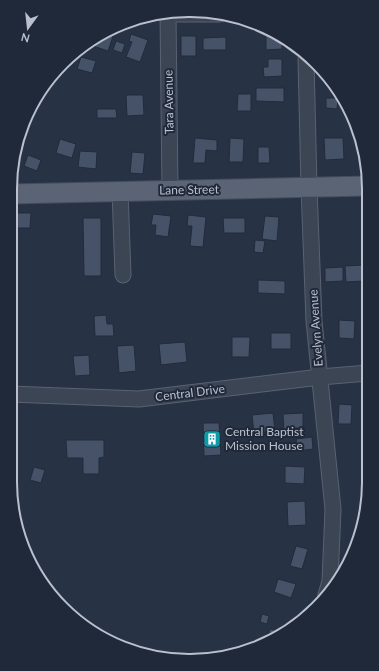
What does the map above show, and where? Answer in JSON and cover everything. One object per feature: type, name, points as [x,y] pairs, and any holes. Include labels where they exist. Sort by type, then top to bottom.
[{"type":"main road","name":"Lane Street","points":[[17,194],[362,186]]},
{"type":"street","name":"Tara Avenue","points":[[168,18],[170,190]]},
{"type":"street","name":"Evelyn Avenue","points":[[306,63],[314,321],[333,508],[330,581]]},
{"type":"street","points":[[120,191],[122,275]]},
{"type":"street","name":"Central Drive","points":[[17,394],[138,399],[320,377],[362,374]]},
{"type":"building","points":[[131,34],[148,40],[140,62],[126,57],[132,42],[129,41]]},
{"type":"building","points":[[113,35],[108,51],[94,46]]},
{"type":"building","points":[[266,35],[282,44],[282,49],[266,50]]},
{"type":"building","points":[[181,36],[196,36],[196,56],[181,56]]},
{"type":"building","points":[[226,37],[226,50],[203,50],[203,38]]},
{"type":"building","points":[[116,41],[125,44],[122,53],[113,50]]},
{"type":"building","points":[[81,57],[96,61],[92,73],[77,69]]},
{"type":"building","points":[[268,59],[282,59],[282,76],[264,77],[263,67],[268,67]]},
{"type":"building","points":[[256,88],[284,88],[284,102],[256,101]]},
{"type":"building","points":[[238,94],[251,94],[251,111],[237,111]]},
{"type":"building","points":[[126,95],[143,95],[144,115],[127,116]]},
{"type":"building","points":[[326,98],[336,98],[338,101],[337,109],[326,108]]},
{"type":"building","points":[[97,109],[116,109],[117,118],[97,118]]},
{"type":"building","points":[[195,138],[217,140],[217,151],[206,150],[205,163],[193,163]]},
{"type":"building","points":[[230,138],[244,139],[243,162],[229,162]]},
{"type":"building","points":[[324,138],[343,138],[344,159],[325,160]]},
{"type":"building","points":[[60,139],[76,144],[72,158],[56,153]]},
{"type":"building","points":[[258,147],[269,147],[270,163],[258,163]]},
{"type":"building","points":[[80,151],[97,152],[96,169],[78,167]]},
{"type":"building","points":[[132,152],[145,153],[143,174],[130,173]]},
{"type":"building","points":[[28,155],[41,160],[37,171],[24,166]]},
{"type":"building","points":[[17,213],[31,213],[30,228],[17,228]]},
{"type":"building","points":[[153,214],[171,216],[168,237],[155,235],[156,225],[151,225]]},
{"type":"building","points":[[188,215],[206,217],[203,247],[190,246],[192,226],[187,226]]},
{"type":"building","points":[[265,216],[279,217],[277,241],[262,239]]},
{"type":"building","points":[[83,218],[101,218],[101,276],[84,276]]},
{"type":"building","points":[[223,218],[245,218],[245,233],[224,233]]},
{"type":"building","points":[[255,240],[265,241],[263,253],[254,252]]},
{"type":"building","points":[[362,265],[362,281],[346,282],[345,266]]},
{"type":"building","points":[[343,267],[343,281],[325,282],[325,268]]},
{"type":"building","points":[[258,280],[285,281],[285,294],[258,293]]},
{"type":"building","points":[[106,315],[107,324],[113,324],[114,336],[95,336],[94,316]]},
{"type":"building","points":[[339,320],[355,321],[354,339],[339,338]]},
{"type":"building","points":[[271,333],[291,333],[291,349],[271,349]]},
{"type":"building","points":[[232,337],[250,337],[249,357],[232,357]]},
{"type":"building","points":[[185,342],[187,362],[161,365],[159,344]]},
{"type":"building","points":[[134,345],[136,371],[119,373],[117,346]]},
{"type":"building","points":[[89,355],[90,375],[75,376],[73,356]]},
{"type":"building","points":[[339,404],[352,405],[351,424],[338,424]]},
{"type":"building","points":[[273,413],[275,431],[254,433],[252,415]]},
{"type":"building","points":[[303,413],[303,428],[295,428],[295,432],[284,432],[283,414]]},
{"type":"building","name":"Central Baptist Mission House","points":[[203,423],[219,423],[221,455],[204,456]]},
{"type":"building","points":[[312,437],[313,449],[298,451],[296,439]]},
{"type":"building","points":[[66,440],[104,440],[104,457],[99,458],[99,474],[83,474],[83,458],[67,458]]},
{"type":"building","points":[[285,466],[305,467],[304,484],[285,483]]},
{"type":"building","points":[[34,467],[45,470],[41,483],[30,480]]},
{"type":"building","points":[[305,501],[306,525],[288,526],[287,502]]},
{"type":"building","points":[[296,546],[308,549],[302,569],[290,566]]},
{"type":"building","points":[[278,579],[296,584],[291,598],[274,592]]},
{"type":"building","points":[[262,614],[269,616],[267,624],[260,622]]},
{"type":"building","points":[[270,629],[277,631],[276,631],[268,635]]},
{"type":"place","name":"Central Baptist Mission House","points":[[212,439]]}]
